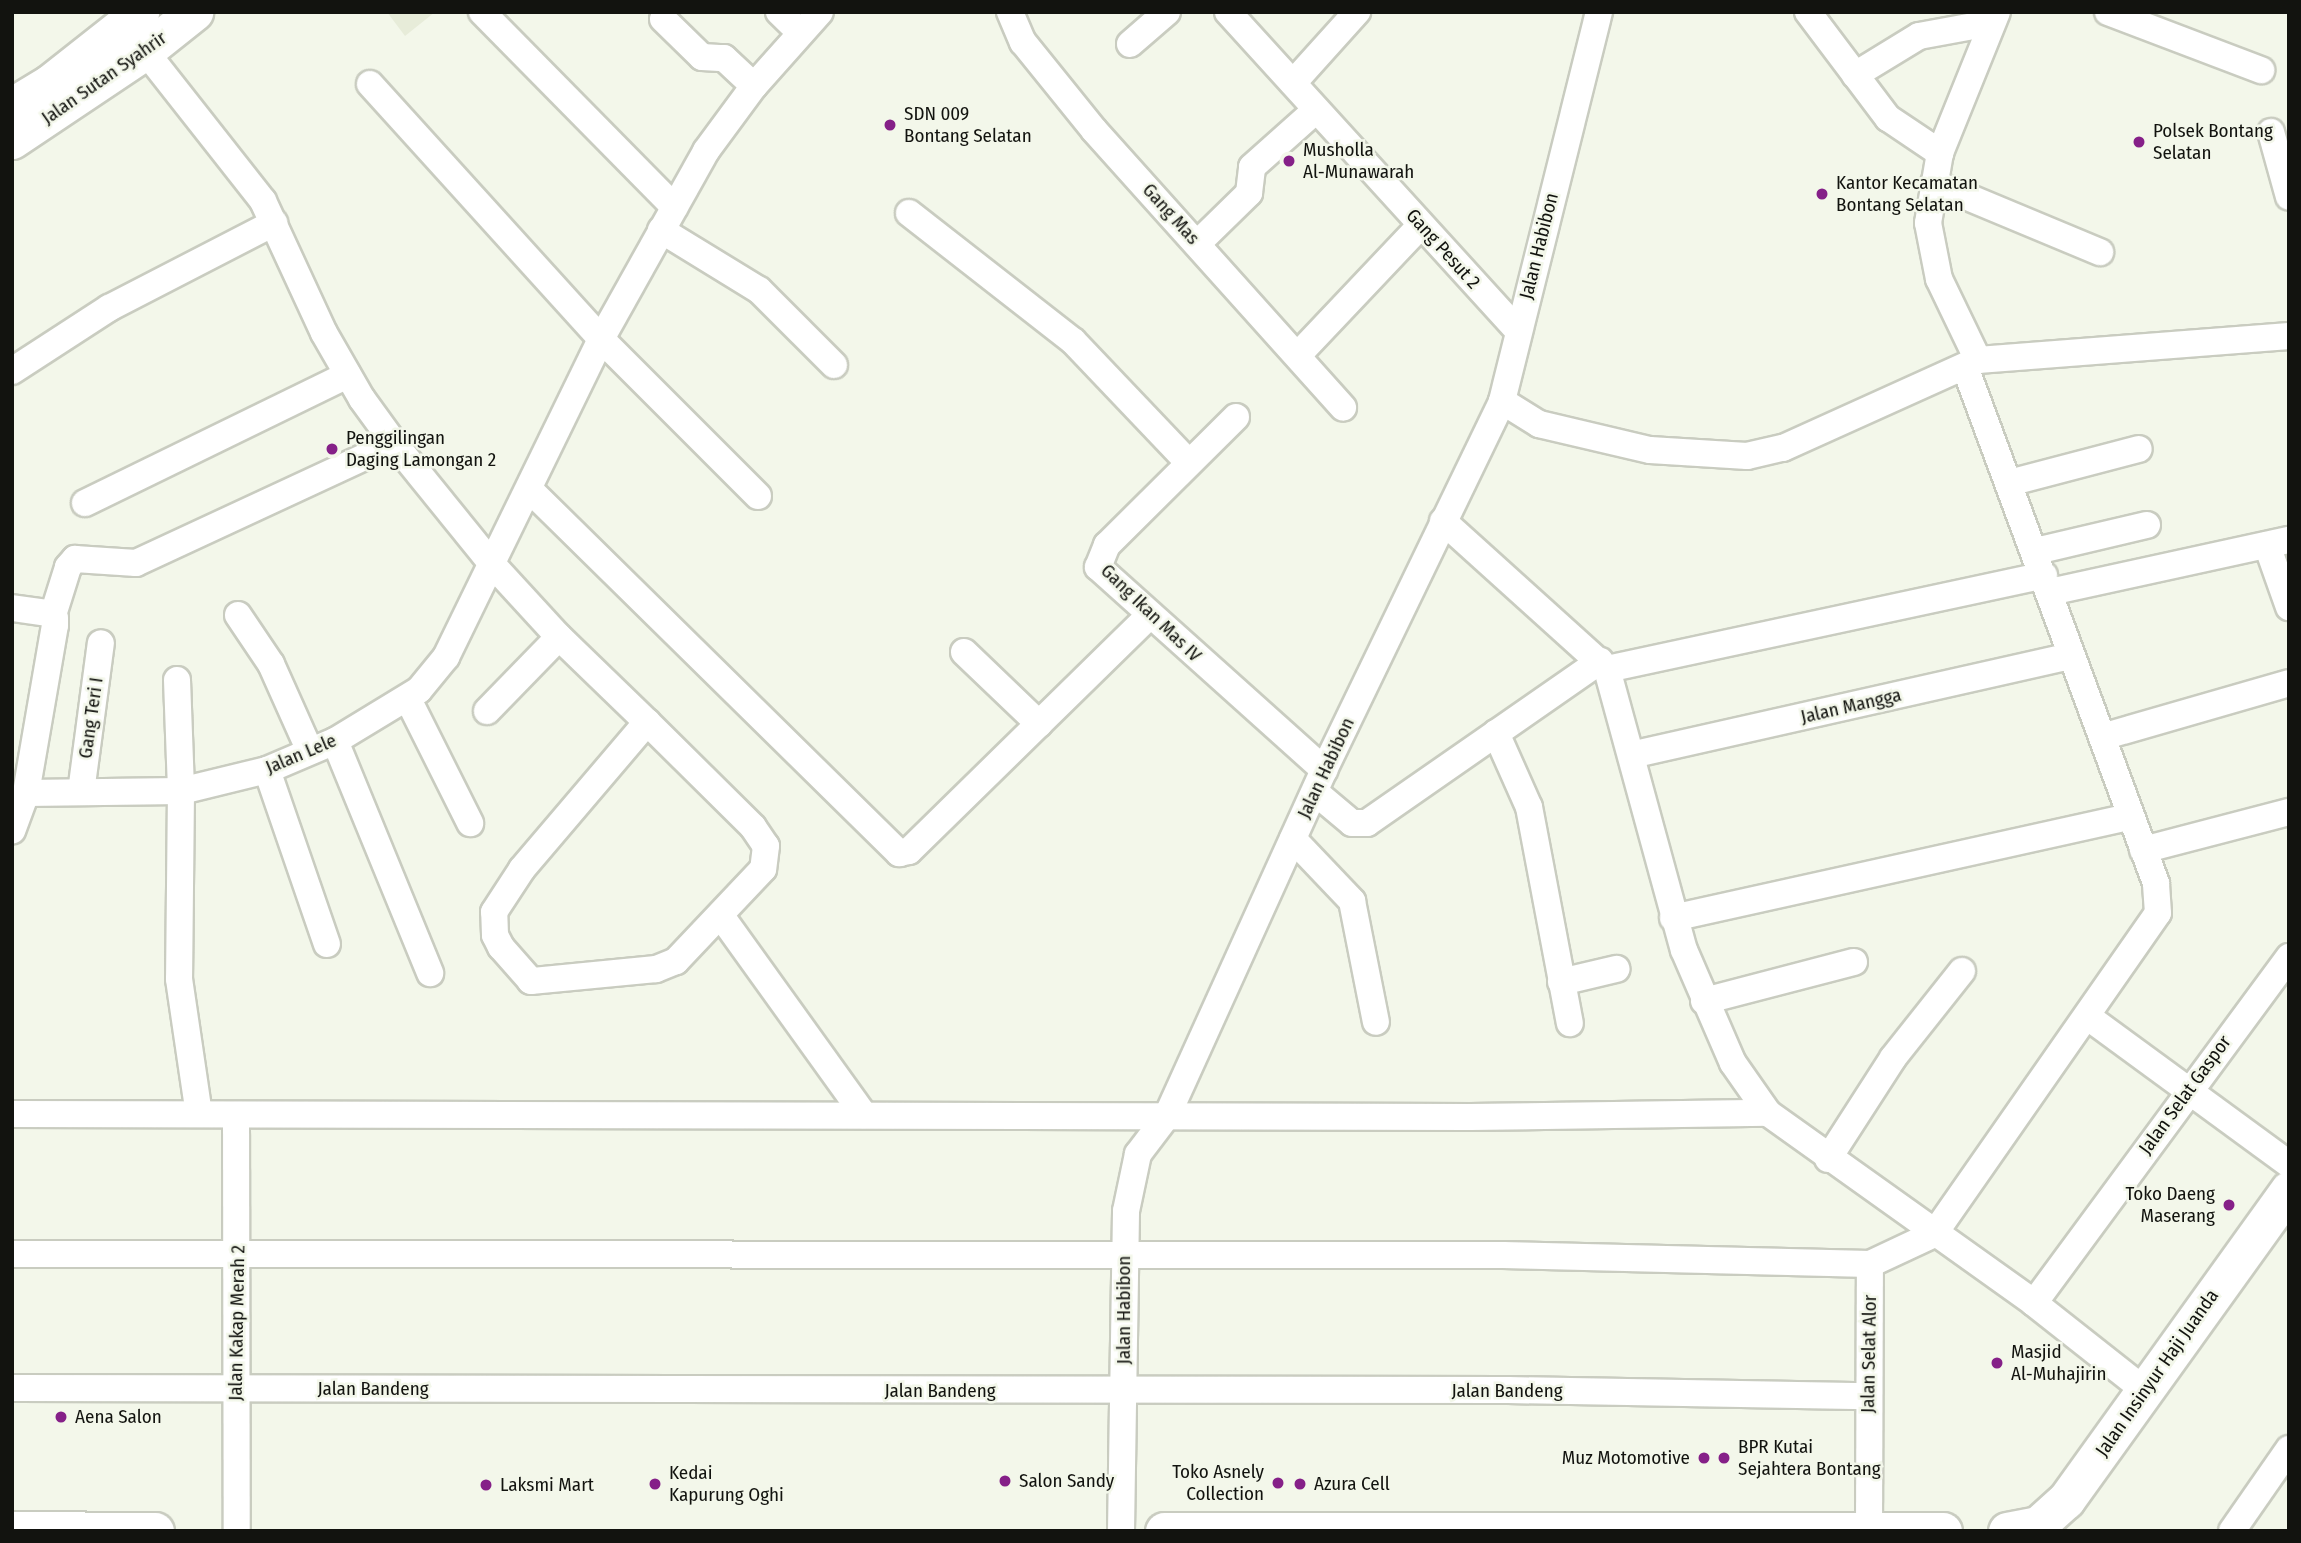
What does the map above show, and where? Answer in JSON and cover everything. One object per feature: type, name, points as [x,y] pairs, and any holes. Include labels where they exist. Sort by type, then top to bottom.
[{"type":"street","name":"Jalan Sutan Syahrir","points":[[12,106],[50,83],[140,12]]},
{"type":"street","name":"Jalan Sutan Syahrir","points":[[12,140],[145,51],[194,12]]},
{"type":"street","points":[[482,12],[667,218],[750,283],[834,365]]},
{"type":"street","points":[[779,12],[801,33]]},
{"type":"street","name":"Jalan Lele","points":[[26,793],[181,792],[267,770],[335,741],[408,699],[446,657],[530,490],[601,339],[706,151],[754,86],[820,12]]},
{"type":"street","name":"Gang Mas","points":[[1010,12],[1023,42],[1343,408]]},
{"type":"street","points":[[1130,44],[1167,12]]},
{"type":"street","name":"Gang Pesut 2","points":[[1228,12],[1518,331]]},
{"type":"street","points":[[1293,83],[1357,12]]},
{"type":"street","name":"Jalan Habibon","points":[[1121,1531],[1124,1255],[1129,1184],[1138,1154],[1167,1116],[1320,781],[1502,401],[1599,12]]},
{"type":"street","points":[[1808,12],[1888,118],[1940,153]]},
{"type":"street","points":[[2108,12],[2261,70]]},
{"type":"street","points":[[1855,75],[1919,36],[1993,18]]},
{"type":"street","points":[[12,1254],[1503,1255],[1870,1264],[1934,1234],[2088,1017],[2158,913],[2156,883],[2129,817],[2009,483],[1971,364],[1939,279],[1928,222],[1940,153],[1993,18]]},
{"type":"street","points":[[663,19],[702,57],[724,58],[754,86]]},
{"type":"street","points":[[145,51],[248,181],[274,223],[347,375],[394,443],[492,564],[559,637],[647,722],[753,827],[766,846],[763,869],[676,961],[656,969],[547,983],[531,981],[519,971],[495,935],[494,912],[522,869],[647,722]]},
{"type":"street","points":[[370,84],[601,339],[758,496]]},
{"type":"street","points":[[1197,244],[1249,193],[1252,167],[1316,110]]},
{"type":"street","points":[[2271,132],[2289,197]]},
{"type":"street","points":[[1934,183],[2100,252]]},
{"type":"street","points":[[909,214],[1073,341],[1189,463]]},
{"type":"street","points":[[12,371],[108,308],[274,223]]},
{"type":"street","points":[[1298,355],[1421,225]]},
{"type":"street","points":[[1502,401],[1539,424],[1650,450],[1747,456],[1783,448],[1971,364],[2289,336]]},
{"type":"street","points":[[85,503],[347,375]]},
{"type":"street","name":"Gang Ikan Mas IV","points":[[1237,417],[1189,463],[1097,560],[1104,574],[1320,781],[1362,825],[1496,733]]},
{"type":"street","points":[[12,831],[26,793],[55,625],[53,615],[68,567],[75,559],[136,564],[394,443]]},
{"type":"street","points":[[2009,483],[2139,449]]},
{"type":"street","points":[[530,490],[894,850],[909,850],[1149,616]]},
{"type":"street","points":[[1443,521],[1603,665],[1631,755],[1673,918],[1704,1001],[1733,1063],[1768,1113],[1828,1159],[2034,1303],[2144,1390]]},
{"type":"street","points":[[2043,573],[2147,525]]},
{"type":"street","points":[[1570,1023],[1529,807],[1496,733],[1603,665],[2043,573],[2278,542],[2289,607]]},
{"type":"street","points":[[12,608],[53,615]]},
{"type":"street","points":[[238,615],[271,664],[310,751]]},
{"type":"street","points":[[487,711],[559,637]]},
{"type":"street","name":"Gang Teri I","points":[[81,792],[101,643]]},
{"type":"street","points":[[964,652],[1039,724]]},
{"type":"street","name":"Jalan Mangga","points":[[1631,755],[2071,656]]},
{"type":"street","points":[[177,680],[181,792],[179,979],[199,1114]]},
{"type":"street","points":[[2102,737],[2289,683]]},
{"type":"street","points":[[408,699],[470,823]]},
{"type":"street","points":[[335,741],[430,973]]},
{"type":"street","points":[[267,770],[327,944]]},
{"type":"street","points":[[2143,850],[2289,812]]},
{"type":"street","points":[[1673,918],[2129,817]]},
{"type":"street","points":[[1293,839],[1352,901],[1376,1022]]},
{"type":"street","points":[[721,916],[864,1115]]},
{"type":"street","name":"Jalan Selat Gaspor","points":[[2034,1303],[2188,1089],[2289,957]]},
{"type":"street","points":[[1704,1001],[1854,962]]},
{"type":"street","points":[[1562,982],[1616,969]]},
{"type":"street","points":[[1828,1159],[1892,1058],[1962,971]]},
{"type":"street","points":[[2088,1017],[2289,1164]]},
{"type":"street","points":[[12,1114],[1167,1116],[1768,1113]]},
{"type":"street","name":"Jalan Kakap Merah 2","points":[[236,1115],[237,1531]]},
{"type":"street","name":"Jalan Insinyur Haji Juanda","points":[[2029,1529],[2086,1475],[2289,1190]]},
{"type":"street","name":"Jalan Selat Alor","points":[[1869,1529],[1870,1264]]},
{"type":"street","name":"Jalan Bandeng","points":[[12,1388],[1123,1392],[1507,1390],[1868,1396]]},
{"type":"street","points":[[2232,1531],[2289,1449]]},
{"type":"street","points":[[12,1530],[155,1531]]},
{"type":"street","points":[[1164,1531],[1943,1531]]},
{"type":"shaded area","points":[[387,12],[435,12],[405,36]]},
{"type":"place","name":"SDN 009 Bontang Selatan","points":[[890,125]]},
{"type":"place","name":"Polsek Bontang Selatan","points":[[2139,142]]},
{"type":"place","name":"Musholla Al-Munawarah","points":[[1289,161]]},
{"type":"place","name":"Kantor Kecamatan Bontang Selatan","points":[[1822,194]]},
{"type":"place","name":"Penggilingan Daging Lamongan 2","points":[[332,449]]},
{"type":"place","name":"Toko Daeng Maserang","points":[[2229,1205]]},
{"type":"place","name":"Masjid Al-Muhajirin","points":[[1997,1363]]},
{"type":"place","name":"Aena Salon","points":[[61,1417]]},
{"type":"place","name":"Muz Motomotive","points":[[1704,1458]]},
{"type":"place","name":"BPR Kutai Sejahtera Bontang","points":[[1724,1458]]},
{"type":"place","name":"Salon Sandy","points":[[1005,1481]]},
{"type":"place","name":"Toko Asnely Collection","points":[[1278,1483]]},
{"type":"place","name":"Kedai Kapurung Oghi","points":[[655,1484]]},
{"type":"place","name":"Azura Cell","points":[[1300,1484]]},
{"type":"place","name":"Laksmi Mart","points":[[486,1485]]}]
